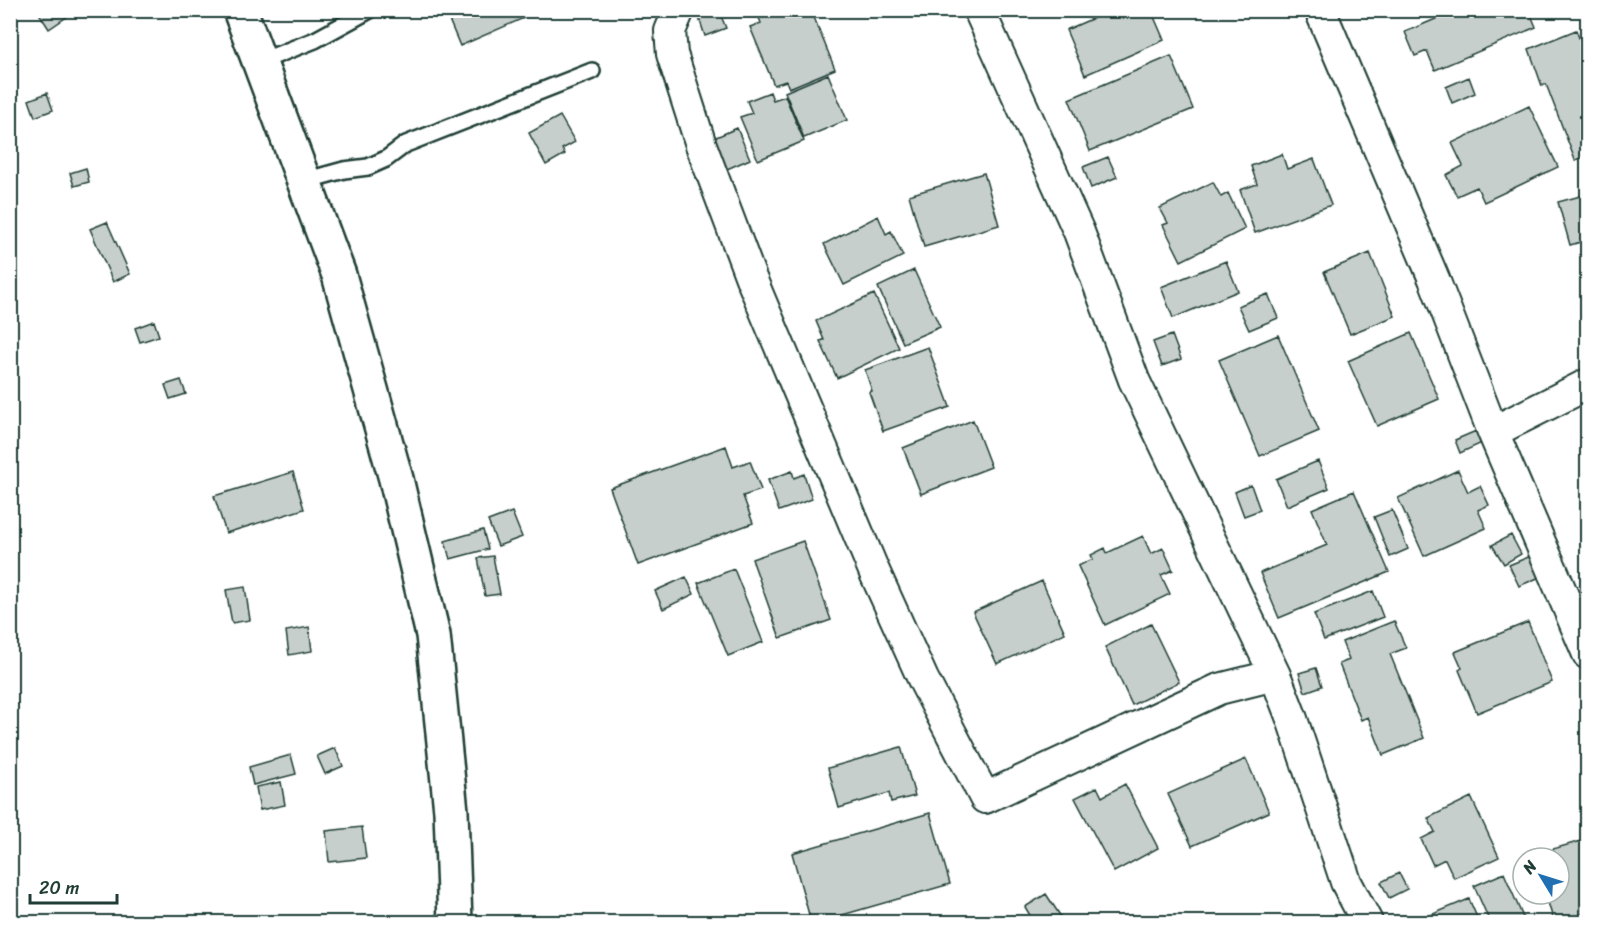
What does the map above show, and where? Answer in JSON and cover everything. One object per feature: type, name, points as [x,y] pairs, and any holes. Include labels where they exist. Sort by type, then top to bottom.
[{"type":"main road","points":[[240,10],[339,275],[396,478],[433,635],[451,811],[455,922]]},
{"type":"street","points":[[679,10],[670,31],[672,54],[701,145],[751,278],[874,571],[923,679],[985,798],[1219,689],[1275,675]]},
{"type":"street","points":[[980,10],[1079,232],[1134,380],[1275,675],[1346,882],[1367,922]]},
{"type":"street","points":[[1320,10],[1434,279],[1494,432],[1587,654]]},
{"type":"street","points":[[1494,432],[1587,384]]},
{"type":"lane","points":[[259,62],[315,40],[370,10]]},
{"type":"lane","points":[[304,181],[344,170],[368,167],[386,159],[406,144],[592,71]]},
{"type":"building","points":[[37,10],[64,10],[68,16],[49,29]]},
{"type":"building","points":[[457,10],[542,10],[460,46],[447,15]]},
{"type":"building","points":[[756,10],[811,10],[835,69],[789,88],[786,81],[774,85],[750,27],[761,23]]},
{"type":"building","points":[[1112,10],[1151,10],[1164,40],[1085,75],[1066,30]]},
{"type":"building","points":[[1450,10],[1529,10],[1536,27],[1435,70],[1427,51],[1415,56],[1405,32],[1450,13]]},
{"type":"building","points":[[719,11],[726,28],[705,36],[699,18]]},
{"type":"building","points":[[1576,30],[1588,61],[1588,156],[1575,160],[1546,84],[1542,86],[1529,49]]},
{"type":"building","points":[[1171,56],[1193,109],[1090,151],[1069,99]]},
{"type":"building","points":[[828,74],[847,120],[804,138],[785,92]]},
{"type":"building","points":[[1469,77],[1475,93],[1452,103],[1446,87]]},
{"type":"building","points":[[770,92],[773,100],[785,96],[804,141],[758,160],[740,117],[752,113],[747,101]]},
{"type":"building","points":[[47,93],[53,110],[35,117],[29,100]]},
{"type":"building","points":[[1529,106],[1558,167],[1484,202],[1477,187],[1457,196],[1446,175],[1463,166],[1452,143]]},
{"type":"building","points":[[560,116],[575,142],[562,149],[565,154],[546,165],[529,133]]},
{"type":"building","points":[[737,128],[750,159],[727,169],[714,138]]},
{"type":"building","points":[[1282,154],[1287,169],[1314,159],[1331,205],[1255,233],[1240,190],[1257,184],[1251,166]]},
{"type":"building","points":[[1108,157],[1117,177],[1091,188],[1083,167]]},
{"type":"building","points":[[86,168],[89,182],[74,186],[70,173]]},
{"type":"building","points":[[984,173],[999,225],[924,247],[909,195]]},
{"type":"building","points":[[1213,182],[1221,197],[1228,193],[1245,229],[1181,261],[1163,225],[1168,223],[1160,208]]},
{"type":"building","points":[[1588,194],[1588,240],[1570,245],[1558,202]]},
{"type":"building","points":[[878,216],[886,234],[891,231],[903,256],[844,285],[824,244]]},
{"type":"building","points":[[107,222],[130,274],[113,282],[90,229]]},
{"type":"building","points":[[1370,253],[1395,316],[1350,334],[1324,272]]},
{"type":"building","points":[[1226,261],[1238,291],[1173,318],[1161,287]]},
{"type":"building","points":[[914,270],[940,327],[903,343],[878,287]]},
{"type":"building","points":[[874,294],[899,348],[837,378],[820,341],[824,340],[816,321]]},
{"type":"building","points":[[1268,294],[1278,318],[1249,330],[1238,306]]},
{"type":"building","points":[[154,321],[159,336],[140,342],[135,328]]},
{"type":"building","points":[[1411,333],[1439,399],[1377,426],[1348,361]]},
{"type":"building","points":[[1172,335],[1181,359],[1162,366],[1153,342]]},
{"type":"building","points":[[1278,335],[1319,431],[1260,456],[1219,360]]},
{"type":"building","points":[[928,347],[950,407],[883,431],[869,392],[872,391],[865,370]]},
{"type":"building","points":[[181,380],[186,394],[170,399],[165,385]]},
{"type":"building","points":[[973,420],[991,467],[921,494],[903,448]]},
{"type":"building","points":[[1476,431],[1482,443],[1460,453],[1455,440]]},
{"type":"building","points":[[726,446],[733,467],[750,461],[761,490],[743,496],[753,523],[638,565],[610,488]]},
{"type":"building","points":[[1318,461],[1329,488],[1287,506],[1276,479]]},
{"type":"building","points":[[1458,470],[1468,492],[1480,486],[1489,505],[1478,510],[1486,528],[1424,556],[1398,498]]},
{"type":"building","points":[[792,471],[794,478],[804,474],[812,499],[779,511],[768,480]]},
{"type":"building","points":[[293,472],[304,509],[226,533],[214,496]]},
{"type":"building","points":[[1251,485],[1260,510],[1244,516],[1235,492]]},
{"type":"building","points":[[1354,491],[1389,572],[1279,618],[1260,573],[1327,545],[1312,509]]},
{"type":"building","points":[[1392,510],[1408,549],[1390,557],[1374,517]]},
{"type":"building","points":[[512,512],[522,537],[498,546],[488,521]]},
{"type":"building","points":[[483,530],[488,549],[450,559],[445,541]]},
{"type":"building","points":[[1511,535],[1521,554],[1504,564],[1492,545]]},
{"type":"building","points":[[1143,536],[1151,554],[1163,548],[1173,570],[1161,575],[1170,594],[1105,625],[1078,566],[1093,559],[1091,555],[1105,548],[1107,553]]},
{"type":"building","points":[[803,541],[831,620],[780,638],[752,559]]},
{"type":"building","points":[[493,556],[500,594],[485,596],[478,558]]},
{"type":"building","points":[[1531,556],[1540,577],[1519,586],[1509,565]]},
{"type":"building","points":[[734,569],[763,642],[728,656],[698,583]]},
{"type":"building","points":[[686,577],[694,594],[663,609],[655,591]]},
{"type":"building","points":[[1042,581],[1065,633],[997,664],[973,612]]},
{"type":"building","points":[[245,587],[250,620],[232,623],[226,590]]},
{"type":"building","points":[[1373,591],[1383,617],[1324,640],[1314,614]]},
{"type":"building","points":[[1394,621],[1406,648],[1390,654],[1424,738],[1383,755],[1368,717],[1361,720],[1339,664],[1349,660],[1342,642]]},
{"type":"building","points":[[1528,622],[1552,682],[1477,713],[1459,670],[1462,668],[1455,652]]},
{"type":"building","points":[[1151,624],[1179,682],[1132,705],[1105,647]]},
{"type":"building","points":[[309,627],[312,651],[289,655],[286,631]]},
{"type":"building","points":[[1316,668],[1322,686],[1305,692],[1299,673]]},
{"type":"building","points":[[901,747],[915,796],[891,802],[889,793],[839,808],[828,768]]},
{"type":"building","points":[[335,748],[343,766],[325,774],[317,756]]},
{"type":"building","points":[[291,755],[296,774],[253,785],[249,767]]},
{"type":"building","points":[[1246,759],[1269,812],[1192,846],[1168,794]]},
{"type":"building","points":[[281,782],[285,805],[260,810],[256,787]]},
{"type":"building","points":[[1125,784],[1158,848],[1114,872],[1075,798],[1097,787],[1102,797]]},
{"type":"building","points":[[1471,797],[1499,857],[1454,878],[1445,859],[1433,865],[1421,839],[1435,832],[1428,818]]},
{"type":"building","points":[[930,813],[950,884],[818,922],[811,922],[792,853]]},
{"type":"building","points":[[362,827],[366,858],[329,862],[326,831]]},
{"type":"building","points":[[1588,839],[1588,913],[1554,922],[1549,906],[1571,906],[1571,846],[1564,846]]},
{"type":"building","points":[[1399,873],[1407,889],[1389,898],[1381,882]]},
{"type":"building","points":[[1504,873],[1511,889],[1511,906],[1518,906],[1525,922],[1490,922],[1474,886]]},
{"type":"building","points":[[1046,894],[1063,920],[1034,922],[1025,907]]},
{"type":"building","points":[[1469,899],[1479,922],[1423,922],[1421,919]]}]
